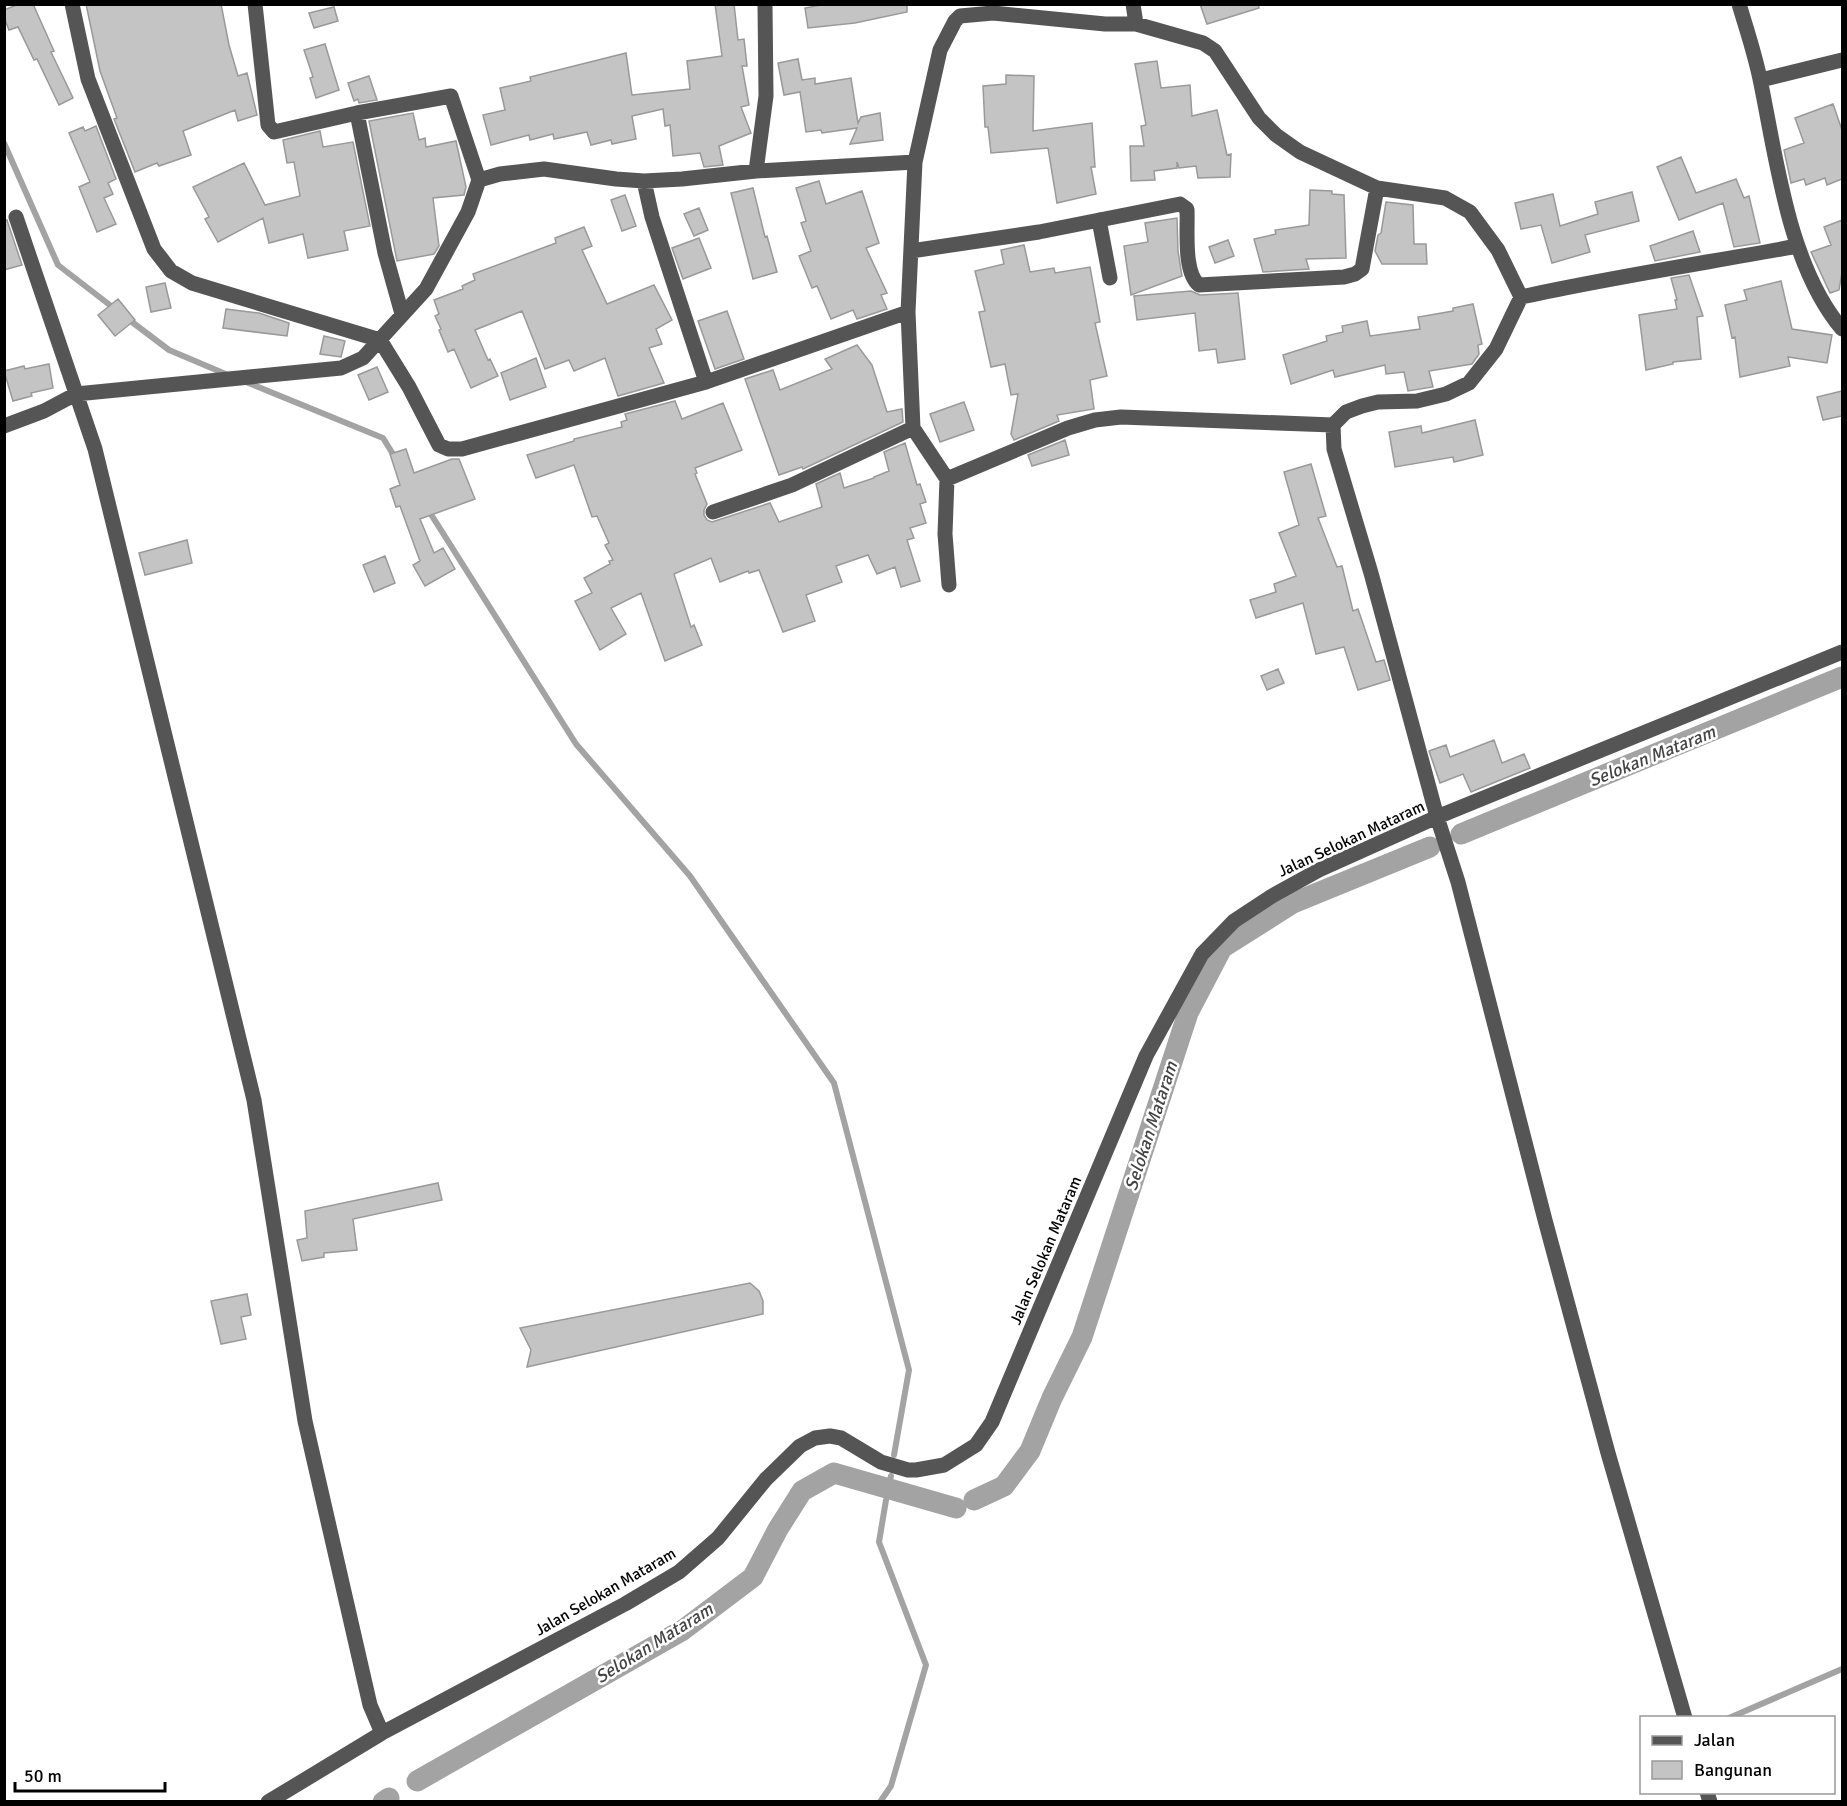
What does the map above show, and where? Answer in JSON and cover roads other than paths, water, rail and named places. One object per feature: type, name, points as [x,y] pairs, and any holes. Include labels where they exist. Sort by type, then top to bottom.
[{"type":"street","points":[[72,4],[88,79],[154,249],[171,271],[192,283],[380,340],[409,387],[439,445],[454,450],[706,382],[908,312]]},
{"type":"street","points":[[4,426],[44,411],[76,394],[341,368],[363,358],[426,289],[468,212],[479,180],[451,96],[357,113],[274,132],[268,125],[255,4]]},
{"type":"street","points":[[756,171],[766,96],[765,4]]},
{"type":"street","points":[[1133,4],[1136,24]]},
{"type":"street","points":[[1739,4],[1761,80],[1779,177],[1798,246],[1818,290],[1842,329]]},
{"type":"street","points":[[949,585],[945,534],[946,479],[913,428],[908,312],[915,162],[940,50],[960,16],[993,13],[1105,24],[1136,24],[1203,43],[1215,51],[1259,118],[1276,135],[1300,152],[1377,188],[1445,198],[1470,212],[1498,250],[1521,297]]},
{"type":"street","points":[[1761,80],[1842,60]]},
{"type":"street","points":[[357,113],[385,253],[402,314]]},
{"type":"street","points":[[479,180],[500,174],[544,169],[644,181],[756,171],[915,162]]},
{"type":"street","points":[[644,181],[659,239],[706,382]]},
{"type":"street","points":[[911,250],[1039,231],[1173,204],[1184,206],[1187,209],[1189,267],[1193,280],[1199,285],[1344,277],[1362,269],[1377,188]]},
{"type":"street","points":[[16,217],[95,449],[254,1100],[305,1421],[370,1705],[382,1733]]},
{"type":"street","points":[[1099,220],[1110,278]]},
{"type":"street","points":[[1521,297],[1592,281],[1798,246]]},
{"type":"street","points":[[946,479],[1068,428],[1095,420],[1121,417],[1333,425],[1346,412],[1362,406],[1378,402],[1417,401],[1446,394],[1469,383],[1496,349],[1521,297]]},
{"type":"street","points":[[1333,425],[1334,449],[1371,573],[1437,817],[1458,882],[1608,1453],[1685,1716]]},
{"type":"street","points":[[713,512],[792,484],[913,428]]},
{"type":"street","name":"Jalan Selokan Mataram","points":[[268,1802],[382,1733],[625,1604],[679,1572],[717,1538],[766,1479],[800,1446],[815,1438],[830,1436],[841,1438],[881,1462],[908,1470],[944,1465],[976,1445],[992,1422],[1146,1056],[1203,954],[1234,921],[1272,896],[1319,870],[1437,817],[1842,652]]},
{"type":"waterway","points":[[4,143],[58,265],[115,309]]},
{"type":"waterway","points":[[128,319],[169,350],[228,375]]},
{"type":"waterway","points":[[246,382],[383,438],[396,459]]},
{"type":"waterway","points":[[427,508],[576,744],[690,876],[834,1083],[909,1370],[894,1455]]},
{"type":"waterway","name":"Selokan Mataram","points":[[1461,834],[1842,677]]},
{"type":"waterway","name":"Selokan Mataram","points":[[974,1500],[1004,1486],[1030,1451],[1052,1398],[1082,1337],[1188,1013],[1222,948],[1293,903],[1430,847]]},
{"type":"waterway","name":"Selokan Mataram","points":[[417,1781],[683,1630],[753,1577],[778,1529],[802,1491],[834,1473],[956,1508]]},
{"type":"waterway","points":[[890,1480],[891,1476]]},
{"type":"waterway","points":[[880,1802],[891,1786],[926,1665],[879,1542],[886,1500]]},
{"type":"waterway","points":[[1734,1716],[1842,1669]]},
{"type":"waterway","name":"Selokan Mataram","points":[[383,1802],[389,1798]]}]
